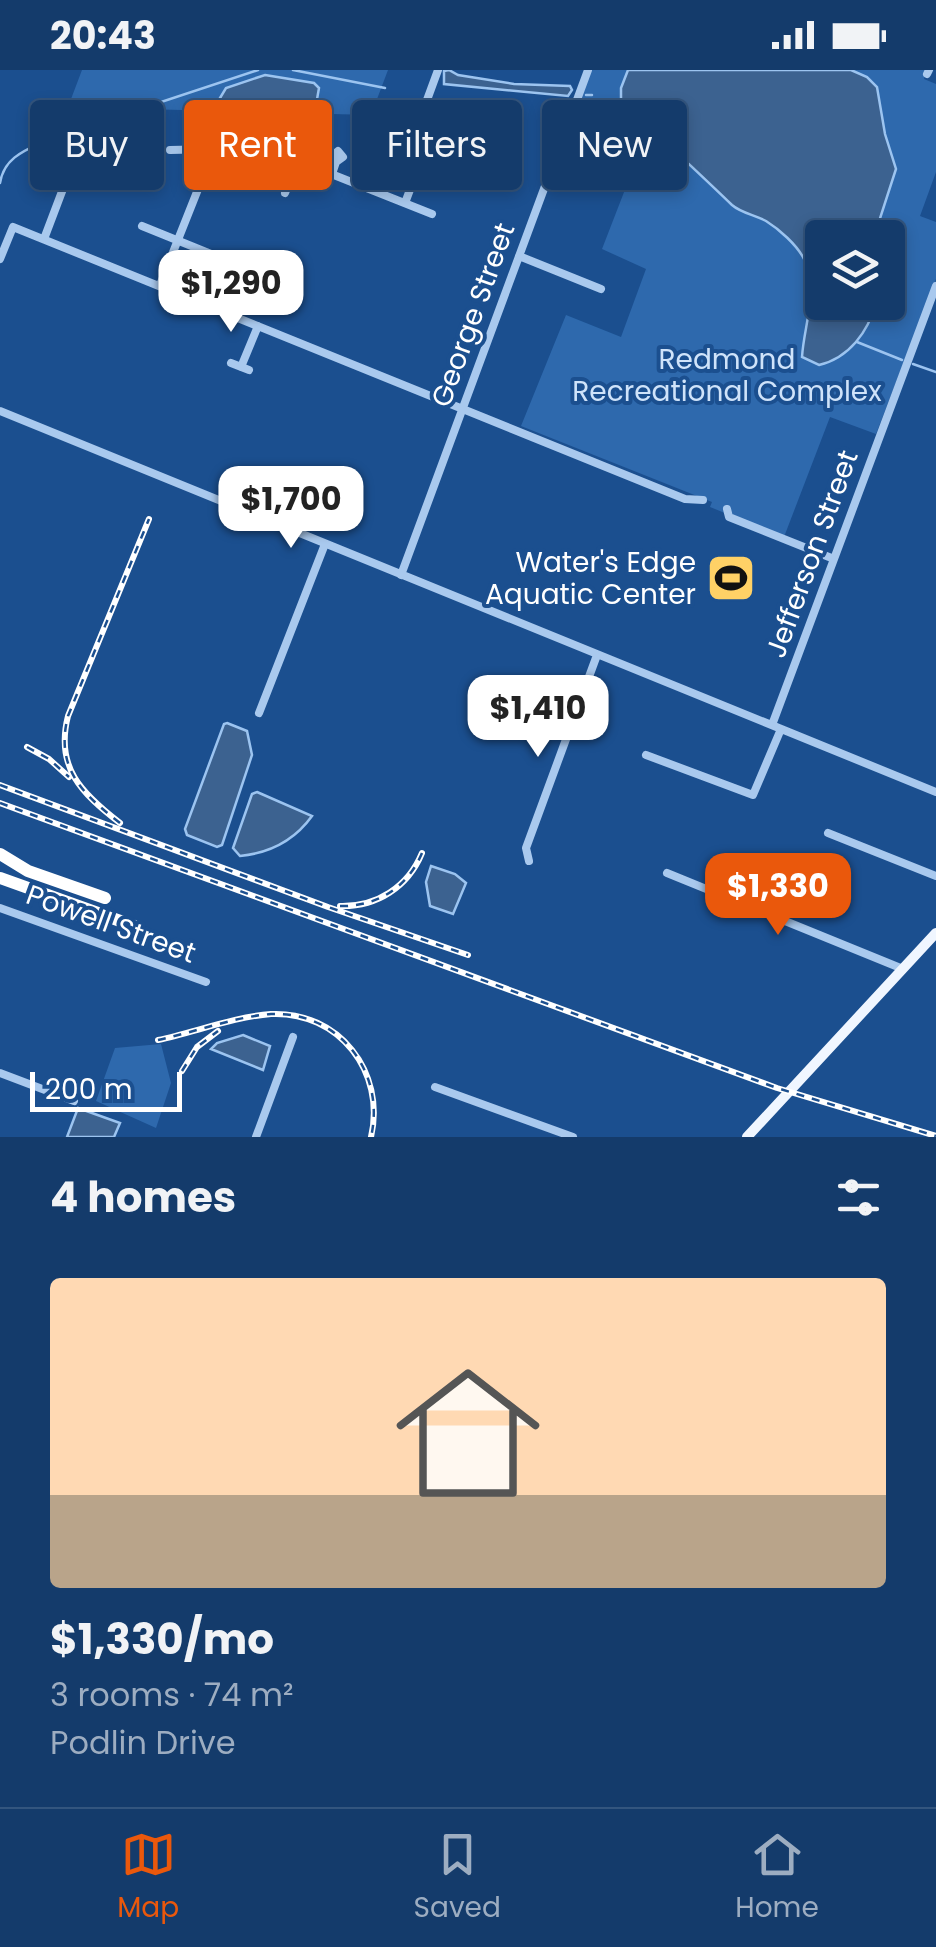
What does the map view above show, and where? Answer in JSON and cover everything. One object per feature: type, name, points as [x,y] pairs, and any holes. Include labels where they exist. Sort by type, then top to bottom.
[{"type":"highway","points":[[0,854],[28,871],[105,898]]},
{"type":"highway","points":[[0,878],[138,927]]},
{"type":"main road","points":[[747,1137],[936,933]]},
{"type":"street","points":[[405,203],[424,155],[420,120],[438,70]]},
{"type":"street","name":"George Street","points":[[401,575],[588,70]]},
{"type":"street","points":[[170,150],[184,150]]},
{"type":"street","points":[[336,162],[332,174],[432,214]]},
{"type":"street","points":[[44,239],[63,190]]},
{"type":"street","points":[[160,285],[198,190]]},
{"type":"street","points":[[142,226],[258,274]]},
{"type":"street","points":[[0,259],[12,227],[686,499],[703,500]]},
{"type":"street","points":[[519,256],[601,290]]},
{"type":"street","name":"Jefferson Street","points":[[646,755],[754,796],[834,559],[936,286]]},
{"type":"street","points":[[231,363],[245,369],[258,326]]},
{"type":"street","points":[[0,411],[936,792]]},
{"type":"street","points":[[726,509],[729,517],[834,559]]},
{"type":"street","points":[[260,713],[325,544]]},
{"type":"street","points":[[529,861],[526,848],[597,656]]},
{"type":"street","points":[[828,832],[936,876]]},
{"type":"street","points":[[667,873],[903,969]]},
{"type":"street","name":"Powell Street","points":[[0,908],[206,982]]},
{"type":"street","points":[[256,1137],[293,1038]]},
{"type":"street","points":[[0,1074],[74,1102]]},
{"type":"street","points":[[435,1088],[573,1137]]},
{"type":"green space","points":[[82,70],[388,70],[377,100],[352,100],[352,114],[332,114],[332,100],[184,100],[184,110],[164,110],[164,100],[71,100]]},
{"type":"green space","name":"Redmond Recreational Complex","points":[[590,70],[927,70],[924,79],[936,84],[936,172],[920,216],[936,222],[936,279],[876,434],[830,417],[784,537],[710,507],[712,502],[521,426],[566,315],[621,337],[646,269],[602,249],[625,190],[687,190],[687,100],[579,100]]},
{"type":"green space","points":[[161,1044],[171,1083],[156,1128],[96,1101],[115,1048]]},
{"type":"shaded area","points":[[628,70],[851,70],[867,77],[877,87],[896,169],[880,220],[805,220],[805,262],[771,224],[732,205],[687,162],[687,100],[622,100],[621,88]]},
{"type":"shaded area","points":[[444,71],[514,84],[570,86],[572,90],[568,96],[444,84]]},
{"type":"shaded area","points":[[265,75],[314,83],[319,88],[317,100],[222,100],[226,88]]},
{"type":"shaded area","points":[[807,320],[870,320],[848,350],[830,362],[819,365],[802,357]]},
{"type":"shaded area","points":[[227,723],[247,731],[252,755],[222,845],[217,847],[187,835],[185,829]]},
{"type":"shaded area","points":[[257,792],[312,816],[280,844],[240,856],[233,848],[252,794]]},
{"type":"shaded area","points":[[431,866],[455,874],[466,883],[453,914],[430,906],[426,882]]},
{"type":"shaded area","points":[[243,1035],[270,1046],[263,1070],[211,1049],[217,1043]]},
{"type":"shaded area","points":[[78,1108],[120,1123],[114,1137],[67,1137]]},
{"type":"waterway","points":[[0,183],[11,161],[49,139],[258,70]]},
{"type":"waterway","points":[[293,70],[385,88]]},
{"type":"waterway","points":[[586,95],[592,95]]},
{"type":"waterway","points":[[857,342],[902,360]]},
{"type":"waterway","points":[[913,364],[936,372]]},
{"type":"railway","points":[[120,823],[74,777],[65,750],[65,734],[68,716],[149,519]]},
{"type":"railway","points":[[27,747],[49,759],[69,777]]},
{"type":"railway","points":[[0,785],[468,955]]},
{"type":"railway","points":[[0,803],[777,1088],[936,1136]]},
{"type":"railway","points":[[340,906],[366,903],[390,893],[408,876],[422,853]]},
{"type":"railway","points":[[158,1040],[271,1014],[317,1023],[336,1034],[364,1069],[374,1113],[371,1137]]},
{"type":"railway","points":[[182,1071],[197,1047],[218,1031]]},
{"type":"place","name":"Water's Edge Aquatic Center","points":[[731,578]]}]
